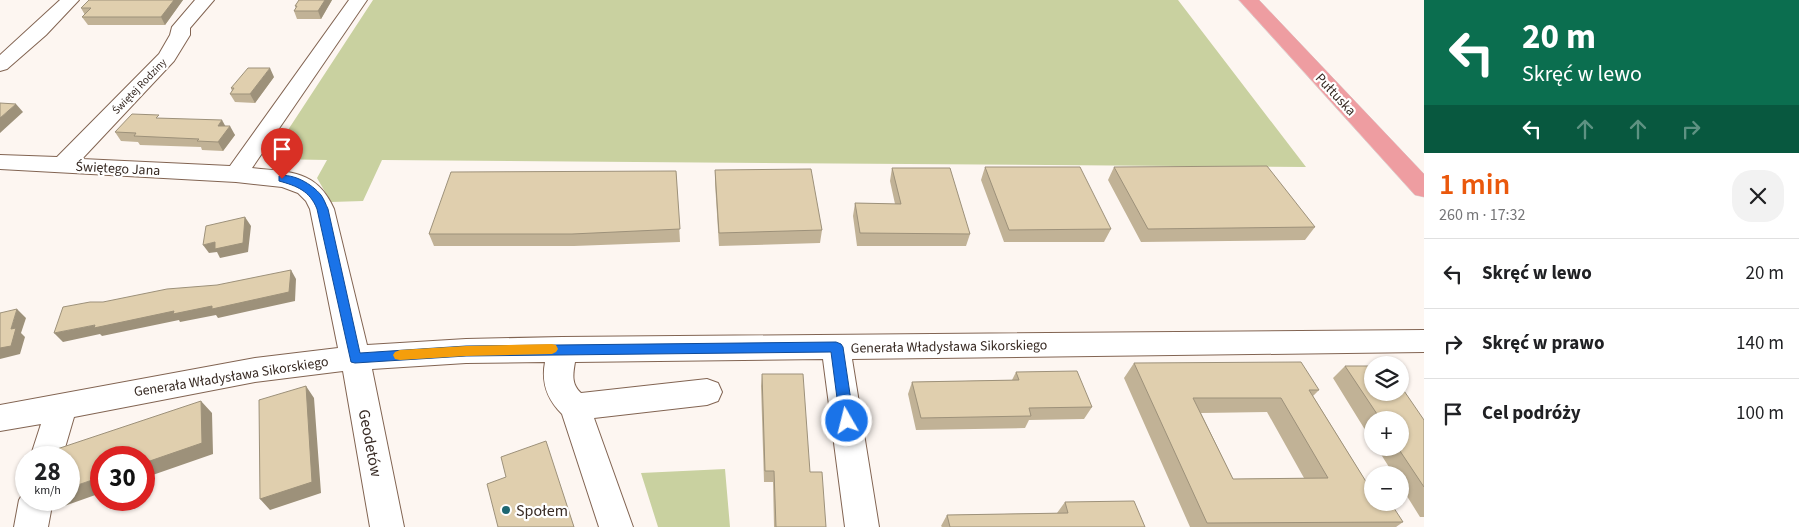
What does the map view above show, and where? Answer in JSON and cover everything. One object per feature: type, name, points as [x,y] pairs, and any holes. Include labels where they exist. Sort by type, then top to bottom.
[{"type":"main road","name":"Pułtuska","points":[[1248,0],[1424,189]]},
{"type":"street","points":[[0,65],[39,31],[70,0]]},
{"type":"street","name":"Świętej Rodziny","points":[[63,166],[167,57],[180,35],[181,27],[205,0]]},
{"type":"street","points":[[236,174],[358,0]]},
{"type":"street","name":"Świętego Jana","points":[[0,162],[236,174],[297,182],[317,197],[322,209],[355,358]]},
{"type":"street","name":"Generała Władysława Sikorskiego","points":[[0,418],[255,370],[355,358],[466,351],[562,348],[1424,341]]},
{"type":"street","points":[[836,347],[862,527]]},
{"type":"street","points":[[562,348],[558,385],[562,394],[575,407],[616,527]]},
{"type":"street","name":"Geodetów","points":[[355,358],[387,527]]},
{"type":"street","points":[[575,407],[707,392]]},
{"type":"street","points":[[50,446],[62,405]]},
{"type":"street","points":[[31,527],[34,511]]},
{"type":"green space","points":[[373,0],[1178,0],[1306,167],[382,160],[363,201],[331,202],[317,178],[327,160],[269,159]]},
{"type":"green space","points":[[725,469],[730,527],[658,527],[641,473]]},
{"type":"building","points":[[89,0],[174,0],[161,17],[82,17],[91,8],[81,8]]},
{"type":"building","points":[[299,0],[325,0],[318,11],[294,11]]},
{"type":"building","points":[[248,68],[270,68],[250,94],[230,94],[234,88],[231,88]]},
{"type":"building","points":[[0,103],[16,104],[0,118]]},
{"type":"building","points":[[132,114],[159,115],[156,118],[222,120],[218,126],[230,126],[218,142],[197,141],[199,139],[134,136],[136,133],[115,132]]},
{"type":"building","points":[[1267,166],[1315,227],[1148,229],[1114,167]]},
{"type":"building","points":[[985,167],[1080,167],[1111,229],[1009,230]]},
{"type":"building","points":[[892,168],[950,168],[970,234],[860,233],[855,203],[901,204]]},
{"type":"building","points":[[811,169],[822,230],[719,233],[715,170]]},
{"type":"building","points":[[676,171],[680,229],[572,234],[429,234],[451,172]]},
{"type":"building","points":[[245,217],[243,243],[215,249],[215,242],[203,245],[206,226]]},
{"type":"building","points":[[291,270],[289,292],[212,309],[212,306],[173,314],[174,311],[94,328],[95,325],[54,333],[63,307],[90,302],[103,302],[167,289],[217,285]]},
{"type":"building","points":[[17,309],[11,329],[16,328],[11,346],[0,348],[0,313]]},
{"type":"building","points":[[1301,362],[1319,390],[1309,390],[1364,478],[1364,511],[1396,511],[1403,522],[1207,523],[1134,363]],"holes":[[[1193,398],[1281,398],[1328,478],[1233,479]]]},
{"type":"building","points":[[1345,366],[1364,366],[1364,394]]},
{"type":"building","points":[[1077,371],[1092,407],[1029,408],[1031,416],[921,418],[912,382],[1019,380],[1016,372]]},
{"type":"building","points":[[762,374],[803,374],[810,472],[822,472],[826,527],[776,527],[774,471],[765,471]]},
{"type":"building","points":[[306,386],[312,482],[260,499],[259,400]]},
{"type":"building","points":[[1409,398],[1424,420],[1424,487],[1403,456],[1409,456],[1409,411],[1375,411],[1368,401],[1409,401]]},
{"type":"building","points":[[201,401],[202,443],[155,459],[155,446],[90,446],[90,481],[80,484],[80,446],[66,446]]},
{"type":"building","points":[[546,441],[574,527],[498,527],[487,484],[506,477],[501,457]]},
{"type":"building","points":[[1134,501],[1145,527],[950,527],[947,515],[1068,513],[1065,502]]},
{"type":"slow traffic","points":[[400,355],[552,349]]},
{"type":"place","name":"Społem","points":[[506,510]]},
{"type":"route","points":[[282,179],[297,182],[306,187],[317,197],[322,209],[355,358],[466,351],[562,348],[717,349],[836,347],[847,421]]}]
